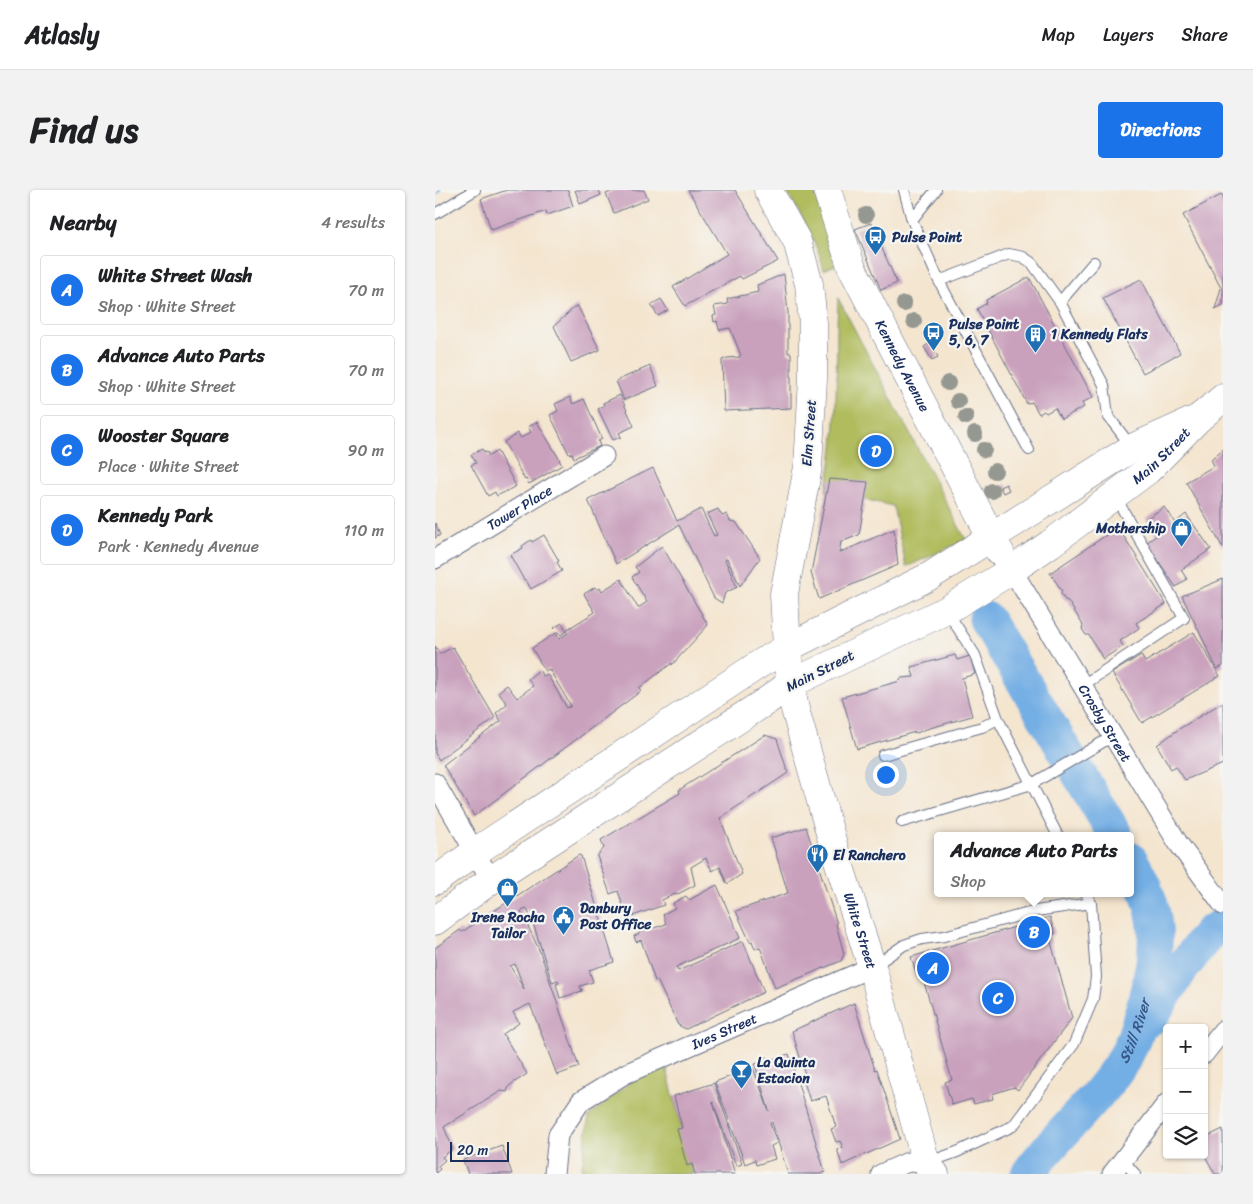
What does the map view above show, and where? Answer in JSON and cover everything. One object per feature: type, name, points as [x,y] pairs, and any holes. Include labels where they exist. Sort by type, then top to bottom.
[{"type":"main road","name":"Elm Street","points":[[768,190],[797,241],[809,284],[813,324],[813,378],[808,466],[784,594],[790,684]]},
{"type":"main road","name":"Kennedy Avenue","points":[[827,190],[851,266],[991,538]]},
{"type":"main road","name":"Main Street","points":[[435,921],[491,880],[790,684],[947,610],[1012,570],[1148,470],[1199,418],[1223,398]]},
{"type":"main road","name":"Main Street","points":[[435,881],[475,852],[787,648],[930,576],[1132,448],[1199,418]]},
{"type":"main road","name":"Crosby Street","points":[[991,538],[1012,570]]},
{"type":"main road","name":"White Street","points":[[790,684],[833,842],[872,967],[930,1169]]},
{"type":"street","name":"Tower Place","points":[[435,559],[604,456]]},
{"type":"street","name":"Crosby Street","points":[[1012,570],[1178,843],[1223,905]]},
{"type":"street","points":[[435,783],[491,880]]},
{"type":"street","name":"Ives Street","points":[[554,1174],[558,1135],[581,1101],[625,1074],[872,967]]},
{"type":"street","points":[[1208,1049],[1223,1030]]},
{"type":"street","points":[[1123,1169],[1163,1109]]},
{"type":"street","points":[[881,1174],[908,1162],[930,1169]]},
{"type":"lane","points":[[435,214],[475,190]]},
{"type":"lane","points":[[903,190],[912,220],[939,281],[1029,450]]},
{"type":"lane","points":[[912,220],[936,190]]},
{"type":"lane","points":[[939,281],[1009,254],[1023,257],[1032,263],[1060,302],[1104,385],[1108,416],[1132,448]]},
{"type":"lane","points":[[1060,302],[1094,262]]},
{"type":"lane","points":[[1083,685],[1184,618],[1114,495]]},
{"type":"lane","points":[[947,610],[975,655],[998,720],[1056,832]]},
{"type":"lane","points":[[883,755],[982,728],[998,720]]},
{"type":"lane","points":[[902,822],[1032,784],[1057,771],[1113,736]]},
{"type":"lane","points":[[930,1169],[957,1152],[1013,1126],[1074,1044],[1093,999],[1096,977],[1091,903],[1088,897]]},
{"type":"lane","points":[[872,967],[905,945],[922,939],[944,936],[1036,910],[1091,903]]},
{"type":"green space","points":[[786,190],[814,190],[837,264],[824,270],[803,219]]},
{"type":"green space","points":[[838,298],[966,540],[906,567],[893,506],[826,491],[835,419]]},
{"type":"green space","points":[[666,1066],[693,1174],[581,1174],[589,1116],[633,1080]]},
{"type":"building","points":[[507,190],[568,190],[573,206],[547,215],[546,211],[491,230],[481,199]]},
{"type":"building","points":[[575,190],[599,190],[601,195],[580,204]]},
{"type":"building","points":[[614,190],[644,190],[648,199],[614,213],[606,194]]},
{"type":"building","points":[[688,190],[735,190],[778,261],[742,279],[740,276],[685,306],[673,287],[727,254]]},
{"type":"building","points":[[1223,194],[1223,305],[1215,309],[1221,288],[1183,215]]},
{"type":"building","name":"Pulse Point","points":[[871,223],[897,283],[881,290],[855,229]]},
{"type":"building","points":[[784,274],[788,313],[788,353],[791,353],[791,408],[724,411],[722,360],[740,357],[740,353],[730,328],[719,330],[717,321],[714,322],[713,316],[716,315],[714,306],[728,304],[727,299],[758,292],[757,285]]},
{"type":"building","name":"1 Kennedy Flats","points":[[1029,277],[1093,397],[1082,403],[1084,407],[1061,419],[1055,408],[1046,413],[1044,411],[1039,414],[1032,402],[1027,404],[977,309],[987,303],[986,300]]},
{"type":"building","points":[[1141,279],[1180,353],[1143,373],[1103,298]]},
{"type":"building","points":[[661,299],[668,310],[658,316],[651,305]]},
{"type":"building","points":[[577,305],[600,350],[571,362],[554,326]]},
{"type":"building","points":[[930,343],[938,357],[932,360],[924,347]]},
{"type":"building","points":[[650,366],[658,386],[624,400],[616,381]]},
{"type":"building","points":[[620,395],[634,426],[619,433],[621,437],[613,440],[598,409],[604,406],[603,403]]},
{"type":"building","points":[[570,397],[573,404],[584,399],[602,439],[598,441],[600,446],[574,458],[572,453],[569,454],[550,415],[558,411],[555,404]]},
{"type":"building","points":[[537,422],[562,465],[529,484],[504,442],[518,433],[521,438],[531,432],[528,427]]},
{"type":"building","points":[[482,449],[489,456],[497,451],[516,486],[497,496],[495,492],[488,496],[471,465],[476,463],[471,455]]},
{"type":"building","points":[[1223,449],[1223,548],[1186,482],[1214,466],[1211,459]]},
{"type":"building","points":[[653,468],[677,521],[701,509],[714,536],[717,535],[707,514],[718,509],[722,516],[727,514],[730,521],[736,522],[760,558],[740,586],[727,559],[725,560],[737,587],[725,593],[722,603],[714,598],[679,525],[616,564],[588,500]]},
{"type":"building","points":[[829,479],[868,482],[859,535],[841,542],[839,553],[894,529],[898,565],[819,599],[811,573]]},
{"type":"building","points":[[1006,484],[1009,490],[1003,493],[1000,487]]},
{"type":"building","points":[[1164,507],[1175,523],[1186,514],[1211,549],[1181,570],[1187,579],[1176,587],[1146,543],[1157,535],[1146,519]]},
{"type":"building","points":[[435,523],[440,535],[435,538]]},
{"type":"building","points":[[1118,527],[1166,604],[1136,623],[1139,628],[1120,641],[1123,646],[1103,659],[1089,635],[1086,635],[1082,629],[1083,625],[1068,601],[1061,594],[1062,591],[1050,573]]},
{"type":"building","points":[[544,535],[559,561],[557,562],[562,571],[531,589],[510,555],[523,548],[522,546],[531,540],[532,542]]},
{"type":"building","points":[[662,546],[708,625],[672,665],[672,663],[639,688],[641,691],[474,816],[443,765],[501,721],[496,713],[507,704],[498,692],[507,685],[517,698],[533,686],[528,679],[539,670],[543,676],[547,674],[567,708],[571,706],[549,669],[545,671],[532,648],[556,633],[559,639],[568,633],[567,631],[561,635],[554,628],[562,623],[566,630],[595,612],[584,594],[595,587],[597,590],[600,588],[602,591],[621,579],[638,608],[647,602],[632,577],[639,572],[635,567]]},
{"type":"building","points":[[1223,579],[1223,666],[1217,669],[1182,596]]},
{"type":"building","points":[[1194,632],[1220,676],[1142,723],[1112,673],[1141,655],[1145,662]]},
{"type":"building","points":[[435,646],[440,654],[453,647],[495,718],[439,760],[435,753]]},
{"type":"building","points":[[955,655],[957,660],[970,656],[975,674],[962,678],[972,716],[857,749],[842,697],[900,681],[901,678],[914,677],[911,667]]},
{"type":"building","points":[[1223,702],[1223,764],[1185,780],[1176,766],[1171,769],[1157,745]]},
{"type":"building","points":[[765,735],[777,739],[788,773],[720,818],[742,874],[727,884],[720,867],[712,871],[706,858],[691,867],[695,885],[662,900],[664,905],[627,918],[618,891],[610,894],[597,856],[604,848],[601,840],[680,793],[679,790]]},
{"type":"building","points":[[806,827],[837,924],[844,954],[841,961],[775,988],[760,947],[755,949],[752,941],[750,942],[736,911],[788,893],[771,838]]},
{"type":"building","points":[[579,855],[581,856],[614,962],[589,970],[593,982],[580,986],[582,991],[560,998],[556,984],[559,983],[558,980],[552,982],[527,909],[521,911],[540,952],[579,1067],[557,1075],[530,1004],[513,1012],[519,1023],[503,1034],[527,1074],[509,1086],[507,1092],[501,1091],[444,1127],[453,1149],[442,1157],[445,1160],[438,1166],[440,1169],[435,1174],[435,948],[460,930],[462,932]],"holes":[[[515,964],[524,989],[510,966]]]},
{"type":"building","points":[[717,885],[740,938],[676,967],[678,971],[743,941],[764,992],[686,1029],[678,1025],[657,980],[655,981],[641,940],[636,942],[634,936],[666,924],[663,914],[675,908],[673,903],[686,896],[689,900]]},
{"type":"building","points":[[1050,917],[1055,934],[1049,935],[1072,1018],[1018,1090],[1014,1087],[992,1094],[993,1099],[974,1104],[972,1099],[952,1105],[945,1082],[952,1080],[922,975],[917,976],[911,957]]},
{"type":"building","points":[[854,1003],[875,1070],[877,1069],[900,1139],[842,1165],[837,1149],[843,1148],[840,1141],[836,1142],[831,1129],[836,1127],[826,1096],[810,1101],[804,1082],[807,1081],[792,1031]]},
{"type":"building","points":[[789,1054],[825,1172],[820,1174],[788,1174],[772,1122],[770,1123],[777,1143],[771,1146],[775,1159],[756,1165],[755,1160],[745,1164],[715,1082],[753,1068],[769,1111],[755,1064],[761,1062],[760,1059],[767,1057],[767,1061]]},
{"type":"building","points":[[714,1083],[742,1164],[736,1166],[713,1102],[735,1174],[695,1174],[692,1164],[687,1166],[677,1129],[682,1128],[674,1096]]},
{"type":"building","points":[[1223,1129],[1223,1174],[1215,1174],[1207,1159],[1208,1136]]},
{"type":"building","points":[[502,1146],[512,1174],[468,1174],[463,1160]]},
{"type":"waterway","name":"Still River","points":[[986,619],[1114,832]]},
{"type":"waterway","name":"Still River","points":[[1028,1174],[1039,1159],[1103,1088],[1125,1057],[1136,1029],[1150,979],[1155,944],[1155,928],[1148,895],[1134,867]]},
{"type":"waterway","points":[[1150,1018],[1180,971],[1209,933],[1223,925]]},
{"type":"place","name":"Pulse Point","points":[[876,256]]},
{"type":"place","name":"Pulse Point 5, 6, 7","points":[[933,351]]},
{"type":"place","name":"1 Kennedy Flats","points":[[1035,353]]},
{"type":"place","name":"Kennedy Park","points":[[876,451]]},
{"type":"place","name":"Mothership","points":[[1182,547]]},
{"type":"place","name":"El Ranchero","points":[[817,874]]},
{"type":"place","name":"Irene Rocha Tailor","points":[[508,908]]},
{"type":"place","name":"Advance Auto Parts","points":[[1034,932]]},
{"type":"place","name":"Danbury Post Office","points":[[564,935]]},
{"type":"place","name":"White Street Wash","points":[[933,968]]},
{"type":"place","name":"Wooster Square","points":[[998,998]]},
{"type":"place","name":"La Quinta Estacion","points":[[741,1089]]}]
